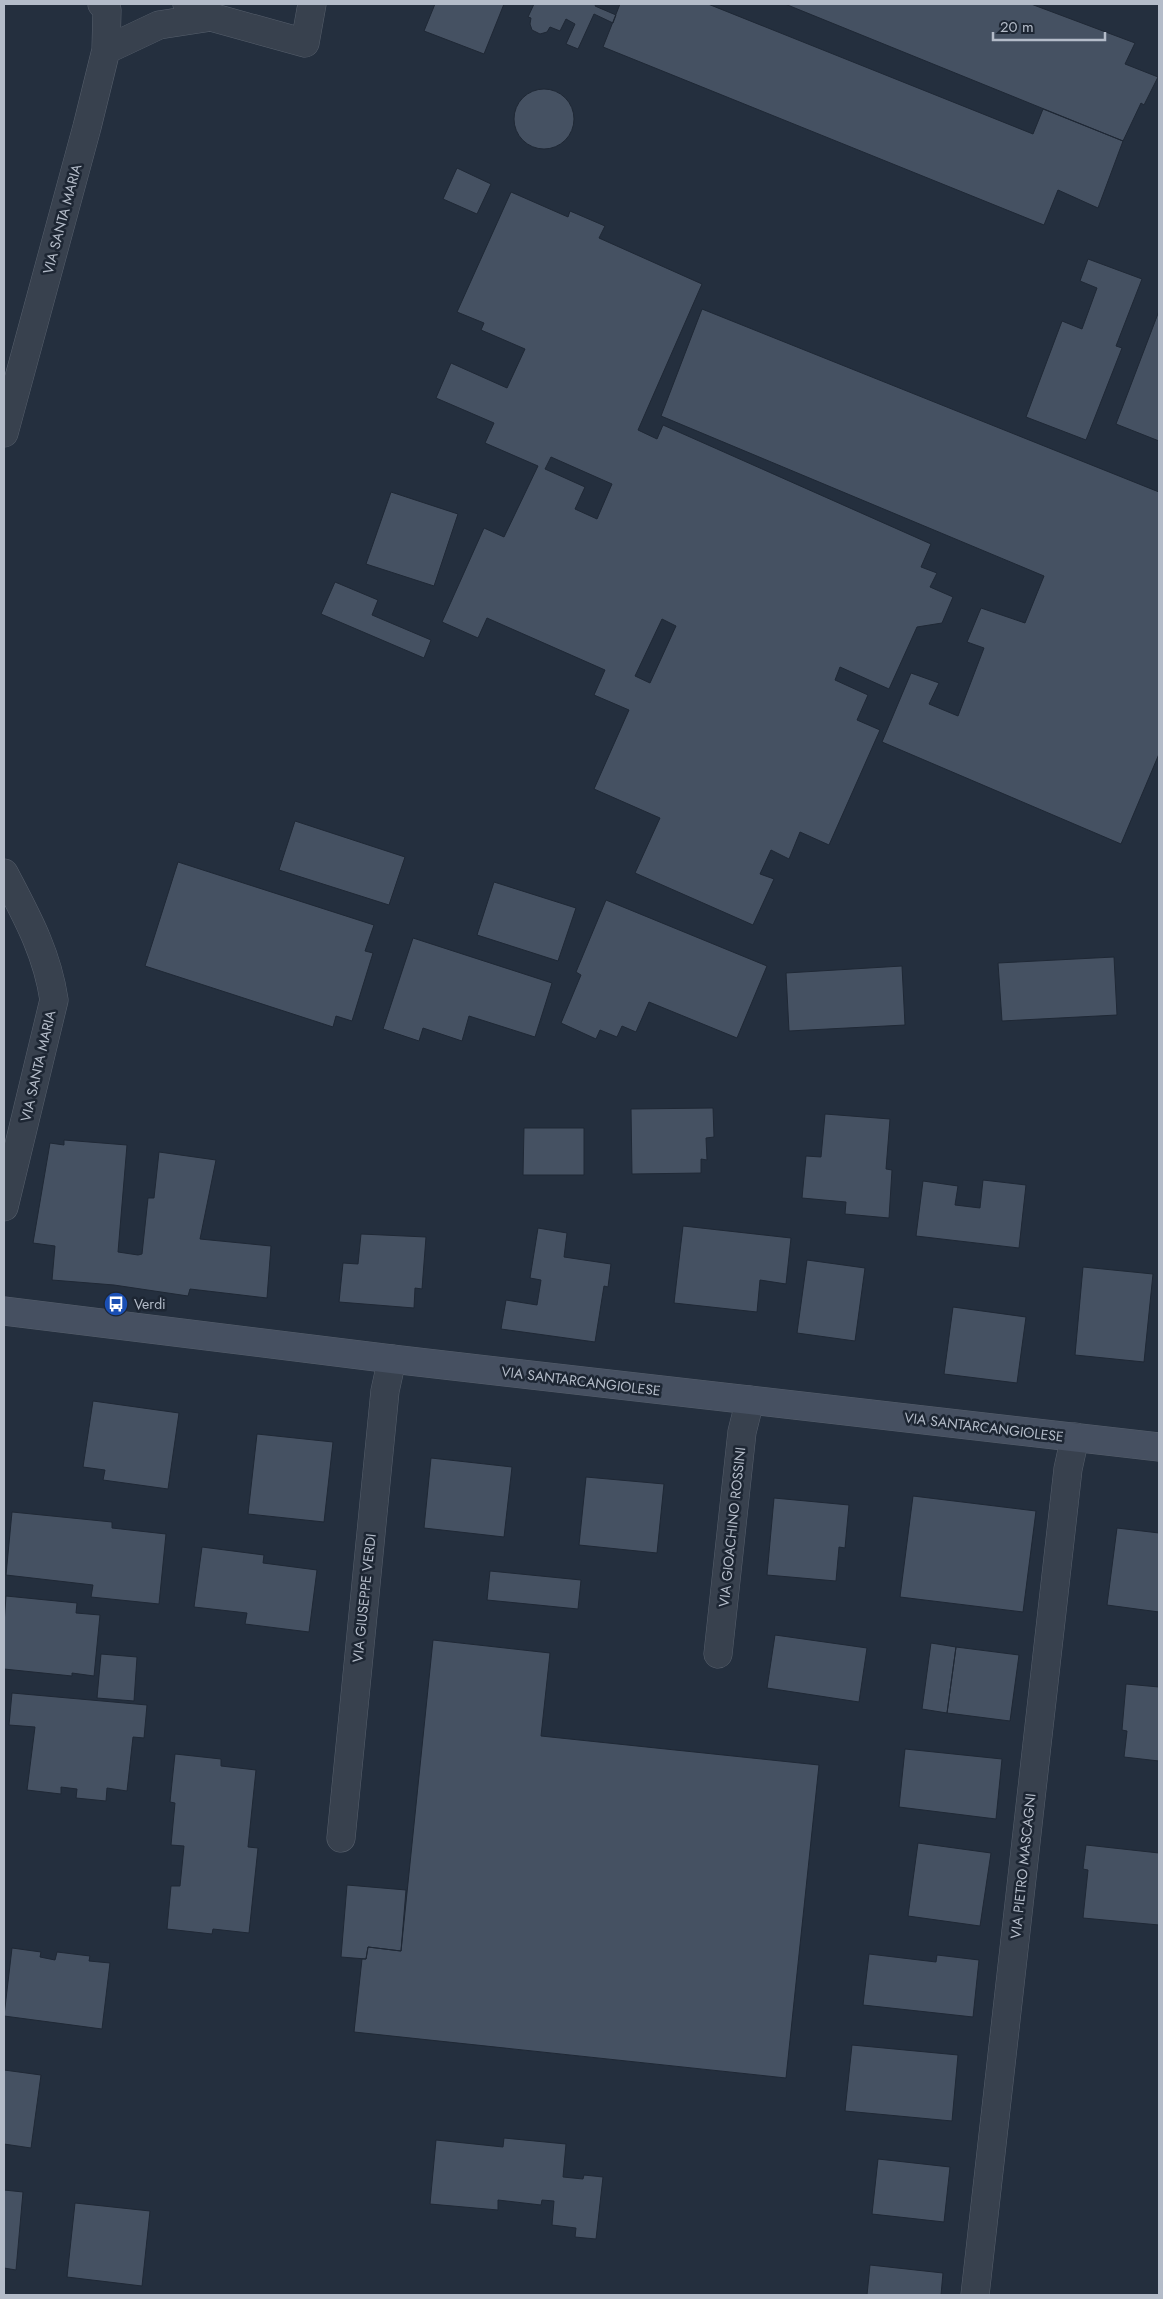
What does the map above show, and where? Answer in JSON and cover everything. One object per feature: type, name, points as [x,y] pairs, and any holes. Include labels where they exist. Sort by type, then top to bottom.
[{"type":"main road","name":"VIA SANTARCANGIOLESE","points":[[4,1311],[392,1359],[1159,1447]]},
{"type":"street","name":"VIA SANTA MARIA","points":[[4,433],[106,50],[107,10],[102,4]]},
{"type":"street","points":[[187,4],[211,17],[305,43],[312,4]]},
{"type":"street","points":[[106,50],[159,25],[211,17]]},
{"type":"street","name":"VIA SANTA MARIA","points":[[4,873],[36,934],[50,973],[54,1000],[4,1207]]},
{"type":"street","name":"VIA GIUSEPPE VERDI","points":[[341,1838],[385,1391],[392,1359]]},
{"type":"street","name":"VIA GIOACHINO ROSSINI","points":[[718,1654],[742,1432],[750,1400]]},
{"type":"street","name":"VIA PIETRO MASCAGNI","points":[[975,2295],[1068,1469],[1075,1438]]},
{"type":"building","points":[[435,4],[504,4],[484,54],[424,31]]},
{"type":"building","points":[[534,4],[596,4],[595,6],[616,15],[613,23],[594,14],[578,49],[566,44],[575,24],[566,19],[560,31],[550,27],[547,32],[540,34],[532,30],[531,18],[528,17]]},
{"type":"building","points":[[620,4],[708,4],[1033,134],[1043,109],[1123,141],[1098,208],[1058,190],[1044,225],[603,47]]},
{"type":"building","points":[[785,4],[1031,4],[1135,43],[1125,64],[1158,77],[1144,105],[1141,103],[1123,141]]},
{"type":"building","points":[[538,89],[550,89],[561,94],[569,102],[574,113],[572,131],[561,144],[550,149],[538,149],[527,144],[519,136],[514,125],[514,113],[519,102],[527,94]]},
{"type":"building","points":[[457,168],[491,184],[477,214],[443,199]]},
{"type":"building","points":[[511,192],[568,217],[570,211],[605,226],[599,238],[702,284],[638,430],[657,439],[663,425],[931,544],[921,567],[937,573],[930,587],[953,597],[942,623],[917,627],[889,689],[840,667],[835,680],[868,695],[857,720],[880,730],[829,845],[800,832],[789,859],[771,850],[760,874],[774,879],[753,925],[635,873],[660,818],[594,789],[629,710],[594,695],[605,670],[487,618],[478,638],[442,622],[484,528],[504,537],[538,466],[485,443],[494,423],[436,398],[451,363],[507,388],[525,349],[481,330],[484,323],[457,312]],"holes":[[[551,457],[612,484],[597,519],[575,509],[585,487],[545,469]],[[662,619],[676,626],[650,683],[635,676]]]},
{"type":"building","points":[[1088,259],[1142,279],[1116,346],[1122,348],[1086,440],[1026,417],[1062,321],[1082,329],[1097,288],[1080,281]]},
{"type":"building","points":[[702,309],[1159,492],[1159,754],[1121,844],[882,742],[911,673],[939,683],[929,704],[958,716],[984,648],[967,642],[981,608],[1025,623],[1044,576],[661,416]]},
{"type":"building","points":[[1159,311],[1159,441],[1116,424]]},
{"type":"building","points":[[391,492],[458,514],[434,586],[366,564]]},
{"type":"building","points":[[335,582],[378,600],[372,615],[431,640],[424,658],[321,614]]},
{"type":"building","points":[[295,821],[405,857],[389,905],[279,870]]},
{"type":"building","points":[[178,862],[374,925],[365,951],[373,953],[352,1021],[336,1016],[333,1027],[145,966]]},
{"type":"building","points":[[494,882],[576,908],[558,961],[477,935]]},
{"type":"building","points":[[606,900],[767,966],[737,1038],[649,1002],[636,1032],[622,1026],[617,1037],[600,1030],[596,1039],[561,1023],[581,975],[576,972]]},
{"type":"building","points":[[413,938],[552,983],[535,1037],[469,1016],[462,1041],[423,1028],[419,1041],[383,1029]]},
{"type":"building","points":[[1114,957],[1117,1015],[1002,1021],[998,963]]},
{"type":"building","points":[[902,966],[905,1025],[789,1031],[786,973]]},
{"type":"building","points":[[713,1108],[714,1137],[706,1138],[707,1160],[701,1159],[701,1173],[632,1174],[631,1109]]},
{"type":"building","points":[[825,1114],[890,1119],[886,1169],[892,1170],[889,1218],[845,1214],[846,1202],[802,1198],[806,1156],[821,1157]]},
{"type":"building","points":[[524,1128],[584,1128],[584,1175],[523,1175]]},
{"type":"building","points":[[64,1140],[127,1145],[118,1252],[138,1255],[142,1254],[148,1198],[154,1198],[159,1152],[216,1160],[200,1239],[271,1246],[267,1298],[190,1289],[188,1296],[114,1285],[52,1280],[55,1246],[33,1243],[50,1143],[64,1145]]},
{"type":"building","points":[[983,1180],[1026,1185],[1019,1248],[916,1236],[923,1181],[958,1186],[955,1205],[980,1208]]},
{"type":"building","points":[[683,1226],[791,1238],[786,1284],[760,1280],[757,1312],[674,1303]]},
{"type":"building","points":[[538,1228],[567,1233],[564,1257],[611,1264],[608,1287],[604,1286],[595,1342],[501,1329],[506,1300],[537,1305],[541,1280],[530,1278]]},
{"type":"building","points":[[361,1234],[426,1237],[422,1289],[415,1288],[414,1308],[339,1302],[343,1263],[358,1264]]},
{"type":"building","points":[[807,1260],[865,1268],[855,1341],[797,1333]]},
{"type":"building","points":[[1083,1267],[1153,1274],[1144,1362],[1075,1355]]},
{"type":"building","points":[[953,1307],[1026,1317],[1017,1383],[944,1374]]},
{"type":"building","points":[[93,1401],[179,1413],[168,1489],[103,1480],[105,1470],[83,1467]]},
{"type":"building","points":[[257,1434],[333,1442],[324,1522],[248,1514]]},
{"type":"building","points":[[431,1458],[512,1467],[504,1537],[424,1528]]},
{"type":"building","points":[[586,1477],[664,1484],[657,1553],[579,1545]]},
{"type":"building","points":[[913,1496],[1036,1511],[1023,1612],[900,1597]]},
{"type":"building","points":[[774,1498],[849,1505],[845,1548],[839,1547],[836,1581],[767,1575]]},
{"type":"building","points":[[12,1512],[112,1522],[112,1528],[166,1534],[159,1604],[91,1597],[93,1585],[6,1575]]},
{"type":"building","points":[[1117,1528],[1159,1533],[1159,1612],[1107,1605]]},
{"type":"building","points":[[202,1547],[264,1555],[263,1563],[317,1570],[309,1632],[245,1624],[247,1613],[194,1607]]},
{"type":"building","points":[[490,1571],[581,1580],[578,1609],[487,1600]]},
{"type":"building","points":[[6,1596],[77,1603],[76,1613],[100,1615],[94,1676],[72,1673],[72,1676],[4,1669]]},
{"type":"building","points":[[775,1635],[867,1648],[859,1702],[767,1688]]},
{"type":"building","points":[[433,1640],[550,1653],[541,1736],[819,1765],[786,2078],[354,2032],[362,1959],[366,1959],[368,1947],[401,1951]]},
{"type":"building","points":[[931,1643],[956,1647],[947,1713],[922,1709]]},
{"type":"building","points":[[956,1647],[1019,1655],[1010,1721],[947,1713]]},
{"type":"building","points":[[101,1654],[137,1657],[134,1701],[97,1698]]},
{"type":"building","points":[[1126,1684],[1159,1687],[1159,1761],[1124,1757],[1127,1731],[1122,1730]]},
{"type":"building","points":[[12,1693],[147,1705],[144,1738],[133,1737],[127,1791],[107,1788],[106,1801],[76,1798],[77,1789],[61,1787],[61,1794],[27,1790],[35,1727],[9,1725]]},
{"type":"building","points":[[905,1749],[1002,1759],[996,1819],[899,1807]]},
{"type":"building","points":[[175,1754],[221,1759],[221,1766],[256,1770],[248,1847],[258,1848],[249,1933],[213,1929],[212,1934],[167,1929],[171,1886],[180,1886],[184,1846],[171,1845],[175,1803],[170,1802]]},
{"type":"building","points":[[918,1843],[991,1853],[980,1926],[908,1916]]},
{"type":"building","points":[[1086,1845],[1159,1853],[1159,1925],[1083,1918],[1088,1870],[1083,1869]]},
{"type":"building","points":[[347,1885],[406,1890],[401,1951],[368,1947],[366,1959],[341,1957]]},
{"type":"building","points":[[12,1948],[41,1952],[40,1957],[55,1960],[57,1952],[90,1956],[89,1961],[110,1963],[102,2029],[4,2016]]},
{"type":"building","points":[[869,1954],[936,1962],[937,1955],[979,1960],[973,2017],[863,2005]]},
{"type":"building","points":[[852,2045],[958,2055],[952,2121],[845,2111]]},
{"type":"building","points":[[4,2070],[41,2075],[31,2148],[4,2144]]},
{"type":"building","points":[[504,2138],[566,2144],[563,2177],[583,2179],[584,2175],[603,2177],[596,2239],[575,2237],[576,2228],[552,2225],[554,2201],[542,2200],[541,2205],[498,2200],[498,2210],[430,2204],[436,2140],[503,2147]]},
{"type":"building","points":[[878,2159],[950,2167],[944,2222],[872,2214]]},
{"type":"building","points":[[4,2190],[23,2192],[16,2270],[4,2268]]},
{"type":"building","points":[[75,2203],[150,2211],[142,2286],[67,2277]]},
{"type":"building","points":[[870,2265],[943,2273],[941,2295],[867,2295]]},
{"type":"place","name":"Verdi","points":[[116,1304]]}]
